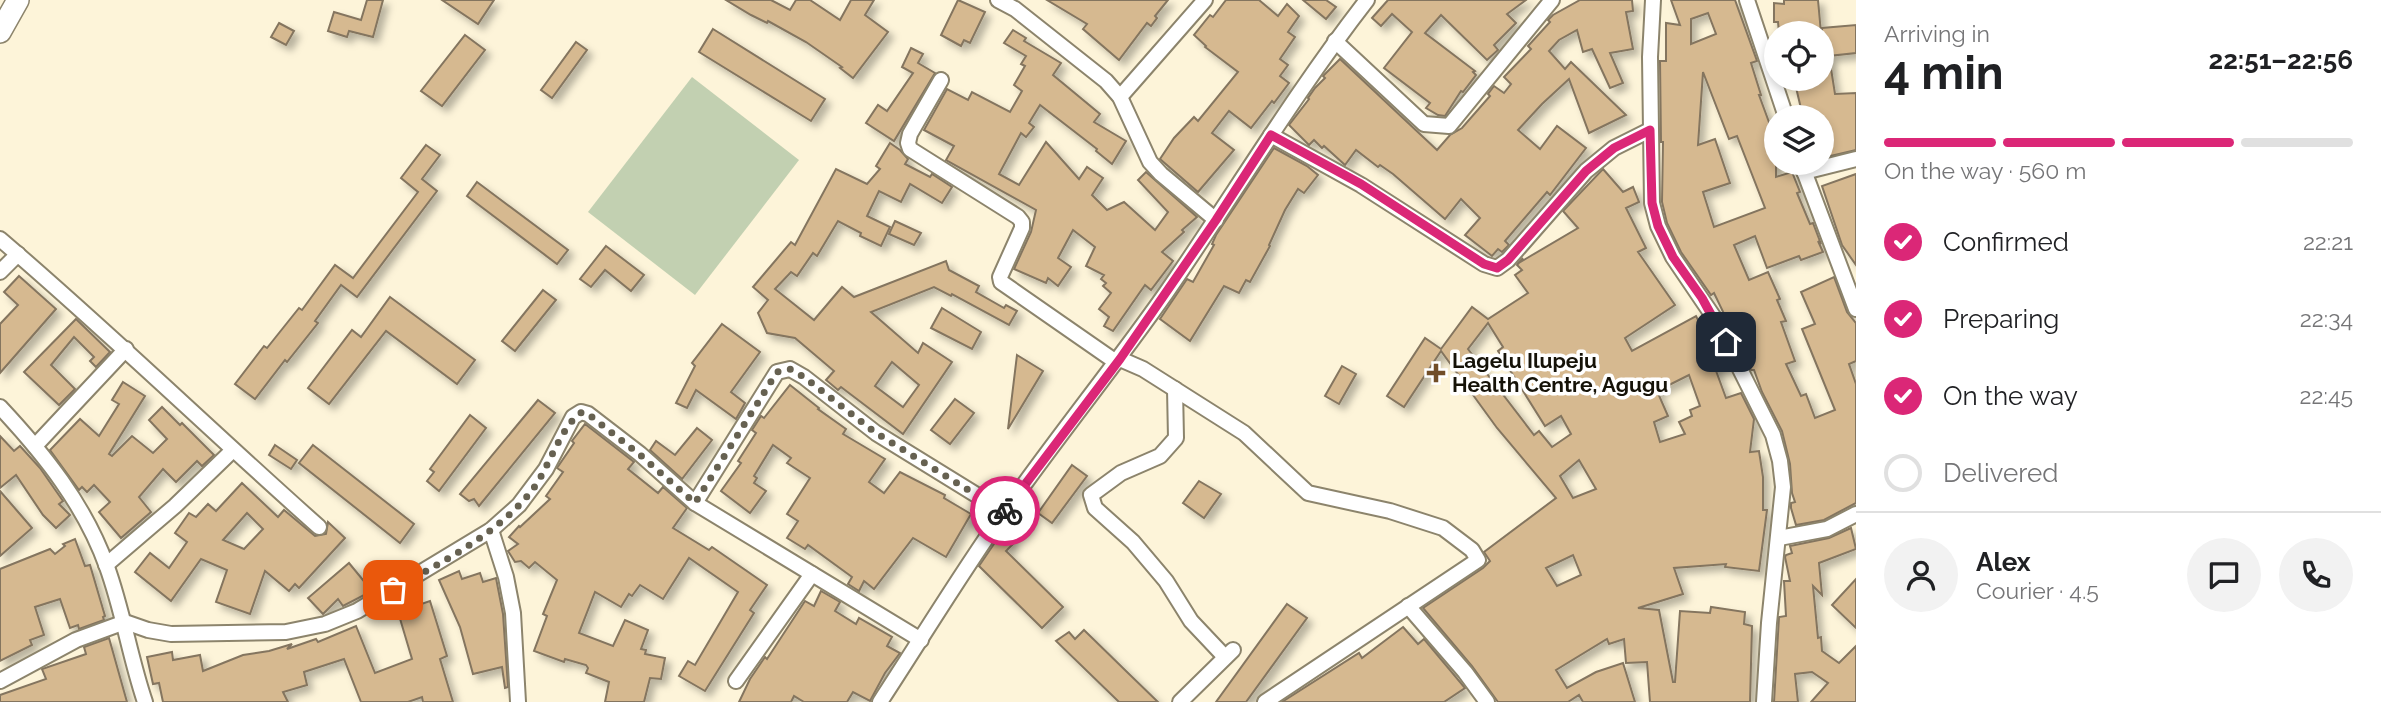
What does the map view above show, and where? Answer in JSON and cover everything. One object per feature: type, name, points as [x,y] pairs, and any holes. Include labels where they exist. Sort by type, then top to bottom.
[{"type":"main road","points":[[0,32],[18,0]]},
{"type":"street","points":[[998,0],[1018,5],[1106,81],[1120,97],[1150,162],[1216,220]]},
{"type":"street","points":[[1120,97],[1205,0]]},
{"type":"street","points":[[880,702],[1004,512],[1118,361],[1335,41],[1367,0]]},
{"type":"street","points":[[1335,41],[1424,124],[1449,126],[1552,0]]},
{"type":"street","points":[[1653,0],[1650,130],[1652,203],[1658,226],[1673,257],[1715,319],[1773,435],[1780,461],[1783,487],[1764,702]]},
{"type":"street","points":[[1747,0],[1782,105]]},
{"type":"street","points":[[941,80],[910,134],[908,143],[910,149],[1022,222],[1022,229],[1000,276],[1001,282],[1118,361],[1143,369],[1244,433],[1308,493],[1390,511],[1443,528],[1472,550],[1478,560],[1265,702]]},
{"type":"street","points":[[1271,135],[1361,184],[1484,264],[1497,268],[1508,260],[1586,171],[1614,148],[1650,130]]},
{"type":"street","points":[[1834,162],[1856,159]]},
{"type":"street","points":[[1806,175],[1856,309]]},
{"type":"street","points":[[0,239],[126,349],[319,527]]},
{"type":"street","points":[[0,272],[18,254]]},
{"type":"street","points":[[35,446],[126,349]]},
{"type":"street","points":[[695,503],[777,372],[790,369],[876,433],[1004,512]]},
{"type":"street","points":[[1175,389],[1176,438],[1160,456],[1121,473],[1091,495],[1095,508],[1133,542],[1166,581],[1191,621],[1229,654],[1180,702]]},
{"type":"street","points":[[0,407],[35,446],[83,514],[106,565],[145,702]]},
{"type":"street","points":[[0,681],[76,640],[124,622],[171,634],[286,632],[325,624],[357,611],[491,530],[533,489],[573,417],[582,412],[639,454],[695,503],[921,640]]},
{"type":"street","points":[[106,565],[175,506],[233,450]]},
{"type":"street","points":[[1779,538],[1827,529],[1856,514]]},
{"type":"street","points":[[491,530],[506,577],[513,613],[518,702]]},
{"type":"street","points":[[736,681],[812,574]]},
{"type":"street","points":[[1408,606],[1487,702]]},
{"type":"green space","points":[[692,77],[799,160],[695,295],[588,212]]},
{"type":"building","points":[[367,0],[383,0],[373,37],[349,31],[347,37],[328,31],[334,12],[361,20]]},
{"type":"building","points":[[442,0],[494,0],[478,24]]},
{"type":"building","points":[[726,0],[771,0],[790,10],[796,0],[810,0],[840,20],[851,0],[874,0],[865,15],[888,32],[853,78],[806,42]]},
{"type":"building","points":[[958,0],[985,12],[970,43],[964,40],[961,46],[941,35]]},
{"type":"building","points":[[1047,0],[1168,0],[1155,16],[1157,18],[1151,26],[1147,23],[1119,60],[1083,29],[1087,24]]},
{"type":"building","points":[[1226,0],[1259,0],[1278,16],[1287,4],[1299,16],[1288,32],[1295,37],[1280,59],[1288,65],[1280,76],[1289,83],[1251,128],[1229,111],[1212,133],[1234,150],[1198,192],[1160,159],[1174,138],[1194,117],[1198,121],[1238,72],[1205,47],[1194,35]]},
{"type":"building","points":[[1303,0],[1326,0],[1336,7],[1326,19]]},
{"type":"building","points":[[1388,0],[1526,0],[1507,14],[1516,23],[1494,45],[1498,50],[1487,60],[1441,15],[1425,33],[1475,71],[1473,72],[1476,75],[1463,92],[1461,91],[1445,116],[1426,108],[1430,103],[1384,68],[1412,32],[1392,14],[1381,26],[1372,18]]},
{"type":"building","points":[[1580,0],[1632,0],[1633,11],[1626,12],[1633,49],[1610,53],[1623,83],[1610,88],[1592,49],[1583,52],[1577,30],[1559,40],[1549,51],[1565,69],[1571,62],[1626,115],[1589,133],[1569,79],[1518,130],[1540,149],[1557,126],[1586,148],[1550,195],[1547,192],[1505,241],[1509,245],[1502,252],[1498,249],[1492,256],[1465,235],[1480,218],[1461,199],[1445,219],[1393,174],[1380,165],[1378,167],[1356,150],[1345,165],[1314,140],[1309,145],[1289,125],[1325,78],[1323,76],[1340,59],[1437,150],[1450,135],[1462,128],[1490,96],[1488,94],[1494,86],[1504,93],[1511,84],[1504,77],[1531,49],[1528,46],[1550,22],[1548,20]]},
{"type":"building","points":[[1671,0],[1735,0],[1757,61],[1751,63],[1764,109],[1764,175],[1793,175],[1800,192],[1797,193],[1810,224],[1813,223],[1823,252],[1801,260],[1799,256],[1767,268],[1755,236],[1734,245],[1749,280],[1768,272],[1780,299],[1777,300],[1786,321],[1781,322],[1795,361],[1786,364],[1801,396],[1806,394],[1815,418],[1835,410],[1802,329],[1815,324],[1801,292],[1834,277],[1847,312],[1856,323],[1856,361],[1849,364],[1856,384],[1856,503],[1824,520],[1796,525],[1791,508],[1791,503],[1795,502],[1790,464],[1782,431],[1714,293],[1711,295],[1681,252],[1667,223],[1662,202],[1660,61],[1666,61],[1666,23],[1680,25]],"holes":[[[1708,13],[1716,34],[1691,44],[1691,19]],[[1703,72],[1729,139],[1737,136],[1765,208],[1714,227],[1703,192],[1730,183],[1715,139],[1698,145]]]},
{"type":"building","points":[[1784,0],[1818,0],[1820,21],[1774,21],[1774,3],[1784,4]]},
{"type":"building","points":[[279,23],[294,31],[286,45],[271,37]]},
{"type":"building","points":[[1856,25],[1856,53],[1834,55],[1834,27]]},
{"type":"building","points":[[713,29],[825,99],[811,121],[699,52]]},
{"type":"building","points":[[1013,30],[1026,38],[1024,41],[1061,63],[1053,75],[1100,114],[1094,122],[1126,141],[1112,164],[1040,105],[1029,123],[1034,127],[1026,137],[1021,133],[999,174],[1019,185],[1046,142],[1079,179],[1087,167],[1103,178],[1092,195],[1107,210],[1124,202],[1155,230],[1168,212],[1138,180],[1146,172],[1197,217],[1162,252],[1173,261],[1151,290],[1145,285],[1113,331],[1104,326],[1109,317],[1099,309],[1111,293],[1103,286],[1106,283],[1101,279],[1104,275],[1086,266],[1095,247],[1073,230],[1058,258],[1071,267],[1058,286],[1048,278],[1046,283],[1014,269],[1031,232],[1036,210],[946,160],[954,146],[924,130],[947,89],[968,100],[972,92],[1010,112],[1022,91],[1014,85],[1025,66],[1021,64],[1026,56],[1004,43]]},
{"type":"building","points":[[465,35],[485,50],[442,106],[421,91]]},
{"type":"building","points":[[576,42],[587,50],[552,98],[541,90]]},
{"type":"building","points":[[911,48],[923,54],[918,63],[935,73],[894,141],[866,123],[878,105],[887,111],[913,73],[902,67]]},
{"type":"building","points":[[1834,88],[1835,94],[1856,93],[1856,150],[1834,155],[1834,105],[1800,105],[1797,91],[1834,91]]},
{"type":"building","points":[[890,143],[908,159],[905,164],[930,177],[932,174],[952,187],[942,203],[910,184],[901,202],[879,191],[867,216],[890,227],[881,246],[838,221],[817,256],[813,253],[797,276],[791,272],[775,289],[814,320],[842,287],[854,297],[946,261],[949,270],[979,286],[976,292],[1004,308],[1006,305],[1017,311],[1009,325],[934,287],[871,312],[918,353],[923,343],[952,362],[903,434],[841,387],[838,390],[826,380],[834,371],[795,338],[767,333],[758,313],[768,300],[753,287],[791,242],[795,245],[836,169],[867,184],[880,169],[876,166]],"holes":[[[892,362],[919,385],[903,407],[875,386]]]},
{"type":"building","points":[[426,145],[440,155],[422,179],[437,191],[357,297],[341,285],[315,321],[318,323],[255,399],[235,384],[264,346],[267,348],[299,308],[302,310],[335,265],[353,278],[418,192],[401,178]]},
{"type":"building","points":[[1274,148],[1318,175],[1304,193],[1298,189],[1250,282],[1246,280],[1239,293],[1224,286],[1190,341],[1160,319],[1187,279],[1193,282],[1214,245],[1212,244],[1216,235]]},
{"type":"building","points":[[1603,169],[1623,192],[1633,187],[1639,202],[1626,208],[1646,248],[1638,252],[1675,305],[1625,338],[1632,351],[1696,316],[1711,345],[1716,343],[1726,362],[1715,368],[1726,398],[1741,393],[1754,419],[1750,452],[1759,451],[1763,477],[1763,510],[1767,510],[1759,571],[1725,567],[1726,564],[1674,568],[1683,594],[1638,608],[1659,610],[1673,682],[1680,611],[1710,613],[1711,607],[1745,612],[1744,624],[1752,626],[1750,702],[1650,702],[1647,662],[1626,663],[1624,639],[1609,644],[1607,639],[1556,670],[1567,688],[1596,672],[1623,663],[1635,702],[1583,702],[1579,695],[1568,702],[1498,702],[1472,666],[1423,608],[1483,568],[1490,561],[1484,552],[1556,498],[1497,428],[1441,351],[1404,407],[1387,396],[1425,338],[1441,349],[1472,307],[1488,319],[1528,293],[1515,275],[1522,270],[1517,265],[1578,228],[1563,211]],"holes":[[[1488,323],[1503,347],[1498,351],[1545,426],[1561,416],[1571,434],[1552,447],[1539,431],[1534,435],[1468,349]],[[1689,375],[1700,406],[1690,410],[1692,416],[1679,422],[1685,434],[1660,442],[1654,422],[1668,416],[1657,391]],[[1579,460],[1596,489],[1573,498],[1560,476]],[[1573,555],[1581,575],[1557,586],[1546,568]]]},
{"type":"building","points":[[1856,174],[1856,265],[1842,245],[1822,186]]},
{"type":"building","points":[[477,182],[568,250],[557,264],[467,196]]},
{"type":"building","points":[[895,221],[921,233],[914,245],[889,234]]},
{"type":"building","points":[[606,246],[644,275],[631,291],[605,270],[591,287],[580,279]]},
{"type":"building","points":[[19,276],[56,309],[0,373],[0,324],[18,305],[4,292]]},
{"type":"building","points":[[543,290],[556,300],[515,351],[502,341]]},
{"type":"building","points":[[390,297],[475,360],[457,384],[386,331],[329,404],[308,388],[352,330],[361,337]]},
{"type":"building","points":[[942,308],[981,332],[972,349],[931,328]]},
{"type":"building","points":[[76,319],[110,352],[96,367],[90,361],[94,357],[74,337],[51,365],[75,389],[59,405],[24,372]]},
{"type":"building","points":[[722,324],[760,352],[731,392],[745,403],[736,419],[696,390],[687,408],[676,403],[695,366],[692,363]]},
{"type":"building","points":[[1017,355],[1043,371],[1008,429]]},
{"type":"building","points":[[1342,366],[1356,374],[1339,404],[1325,396]]},
{"type":"building","points":[[123,382],[145,396],[109,454],[112,456],[132,436],[153,453],[167,439],[149,420],[162,407],[214,455],[202,466],[197,461],[176,482],[163,469],[139,497],[151,512],[121,538],[99,512],[110,502],[94,485],[87,492],[82,487],[79,490],[50,450],[80,419],[99,436],[119,404],[112,400]]},
{"type":"building","points":[[790,385],[846,429],[843,434],[885,459],[869,482],[884,493],[900,472],[945,495],[944,498],[971,514],[946,557],[913,538],[874,589],[864,581],[859,591],[848,584],[852,577],[808,545],[805,549],[787,538],[798,521],[787,514],[810,478],[787,463],[791,458],[773,445],[754,476],[757,478],[754,483],[766,491],[750,513],[721,491],[741,463],[738,461],[756,433],[752,430],[761,416],[764,418]]},
{"type":"building","points":[[955,399],[974,413],[950,444],[931,430]]},
{"type":"building","points":[[538,400],[555,413],[479,506],[474,499],[469,501],[460,494]]},
{"type":"building","points":[[470,415],[486,428],[439,491],[427,481],[434,472],[430,469]]},
{"type":"building","points":[[585,424],[634,462],[628,469],[658,493],[663,487],[687,508],[673,528],[709,550],[712,547],[767,585],[750,610],[754,613],[705,691],[679,676],[688,661],[695,665],[738,592],[689,558],[663,599],[640,585],[632,596],[629,594],[621,607],[595,592],[579,633],[613,646],[625,620],[648,630],[641,649],[646,650],[645,654],[665,658],[661,679],[650,678],[644,702],[605,702],[609,682],[586,673],[586,665],[565,659],[564,662],[534,651],[547,616],[543,614],[557,580],[535,562],[529,568],[521,561],[515,562],[508,551],[518,544],[509,537],[550,499],[546,496],[563,472],[557,468]]},
{"type":"building","points":[[697,428],[712,440],[682,479],[650,450],[656,441],[675,455]]},
{"type":"building","points":[[0,436],[14,451],[20,446],[40,468],[63,501],[59,504],[70,515],[56,528],[43,515],[16,475],[0,488]]},
{"type":"building","points":[[275,445],[297,460],[291,469],[269,455]]},
{"type":"building","points":[[313,445],[414,524],[400,543],[299,463]]},
{"type":"building","points":[[1072,465],[1087,476],[1052,523],[1038,513]]},
{"type":"building","points":[[1199,481],[1221,494],[1204,518],[1183,503]]},
{"type":"building","points":[[242,483],[278,517],[284,510],[315,536],[326,534],[328,522],[345,538],[299,588],[295,584],[289,591],[265,571],[250,614],[216,602],[227,570],[201,559],[171,601],[135,572],[150,553],[169,568],[187,542],[175,533],[189,513],[196,517],[208,504],[216,511]],"holes":[[[247,513],[263,529],[244,549],[223,540]]]},
{"type":"building","points":[[0,491],[32,528],[0,556]]},
{"type":"building","points":[[1851,528],[1856,549],[1819,563],[1822,595],[1813,586],[1818,638],[1821,637],[1822,651],[1839,663],[1856,646],[1856,702],[1811,702],[1828,683],[1812,672],[1795,674],[1798,702],[1774,702],[1779,617],[1786,616],[1784,581],[1790,581],[1785,557],[1792,553],[1790,546],[1829,538]]},
{"type":"building","points":[[1005,535],[1014,543],[1006,551],[1063,607],[1042,628],[979,566],[996,541],[997,543]]},
{"type":"building","points":[[75,539],[85,566],[90,565],[104,620],[79,629],[78,625],[70,628],[60,599],[35,607],[44,635],[30,640],[32,645],[0,661],[0,569],[50,549],[55,554],[65,546],[63,544]]},
{"type":"building","points":[[349,563],[372,591],[343,606],[338,599],[323,614],[308,598]]},
{"type":"building","points":[[459,571],[462,579],[480,573],[483,582],[496,578],[503,614],[508,687],[505,688],[502,667],[473,674],[460,627],[439,580]]},
{"type":"building","points":[[1856,579],[1856,628],[1832,605]]},
{"type":"building","points":[[821,591],[840,602],[835,611],[856,624],[859,618],[892,637],[887,646],[900,653],[885,673],[870,701],[853,692],[847,702],[804,702],[794,696],[791,702],[739,702],[750,679],[765,657],[767,659],[805,601],[814,606]]},
{"type":"building","points":[[430,601],[447,656],[440,659],[453,702],[423,702],[422,697],[408,702],[361,702],[344,659],[304,672],[307,685],[283,692],[288,702],[163,702],[159,683],[153,684],[147,657],[172,652],[173,660],[200,655],[203,671],[243,655],[292,644],[287,649],[316,639],[318,642],[356,626],[375,673],[412,659],[398,612]]},
{"type":"building","points":[[1287,604],[1307,618],[1246,702],[1216,702]]},
{"type":"building","points":[[1403,627],[1418,644],[1424,639],[1465,688],[1444,702],[1282,702],[1359,653],[1362,658]]},
{"type":"building","points":[[1084,630],[1158,702],[1119,702],[1056,641],[1069,632],[1075,639]]},
{"type":"building","points":[[109,638],[127,702],[0,702],[0,695],[46,679],[42,669],[86,654],[84,647]]},
{"type":"way so far","points":[[393,590],[491,530],[519,505],[546,469],[573,417],[582,412],[639,454],[695,503],[777,372],[790,369],[876,433],[1005,511]]},
{"type":"place","name":"Lagelu Ilupeju Health Centre, Agugu","points":[[1436,373]]},
{"type":"route","points":[[1005,511],[1120,359],[1271,135],[1361,184],[1484,264],[1497,268],[1508,260],[1586,171],[1614,148],[1650,130],[1652,203],[1658,226],[1673,257],[1702,298],[1726,342]]}]
